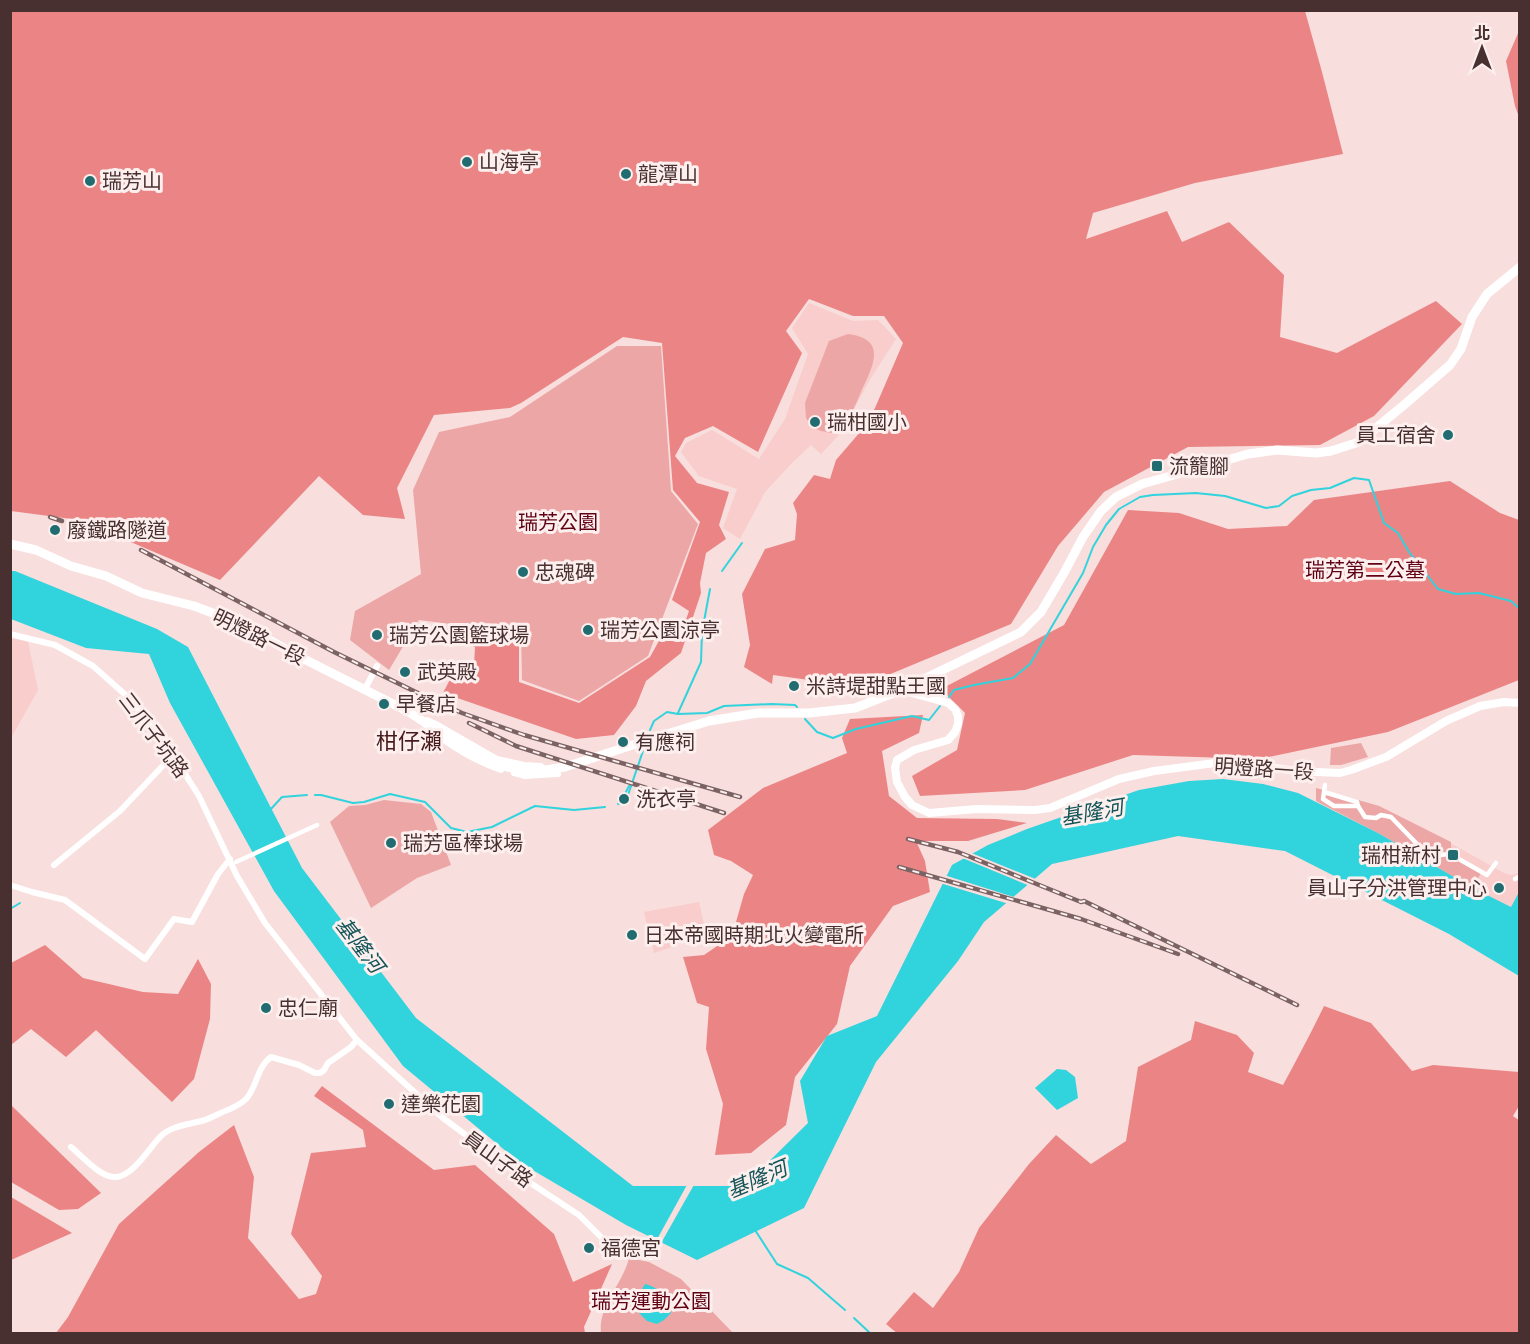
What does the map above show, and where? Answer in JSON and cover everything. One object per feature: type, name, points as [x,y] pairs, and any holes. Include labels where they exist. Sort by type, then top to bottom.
[{"type":"main road","points":[[901,690],[1021,632],[1041,612],[1083,537],[1101,511],[1116,496],[1142,483],[1248,454],[1277,450],[1316,453],[1359,442],[1450,365],[1461,349],[1472,317],[1487,294],[1520,267]]},
{"type":"main road","name":"明燈路一段","points":[[10,544],[36,550],[71,566],[106,576],[142,593],[194,606],[218,615],[409,712],[494,763],[525,771],[565,767],[709,721],[758,713],[809,713],[855,708],[901,690]]},
{"type":"street","name":"三爪子坑路","points":[[10,634],[55,645],[93,666],[129,698],[173,755],[199,796],[233,861],[237,876],[265,923],[357,1040]]},
{"type":"street","points":[[365,689],[377,666]]},
{"type":"street","name":"明燈路一段","points":[[901,690],[948,703],[955,709],[958,717],[955,732],[948,740],[914,750],[897,760],[895,768],[897,782],[904,797],[912,805],[929,813],[977,809],[1050,808],[1119,779],[1154,771],[1215,763],[1340,773],[1386,757],[1446,721],[1480,706],[1504,702],[1520,703]]},
{"type":"street","points":[[409,712],[438,725],[497,759],[541,766],[558,774],[525,776],[498,769],[442,740],[409,712]]},
{"type":"street","points":[[627,743],[632,752]]},
{"type":"street","points":[[54,866],[120,811],[173,755]]},
{"type":"street","points":[[1358,806],[1334,806],[1323,799],[1324,788],[1356,802],[1365,817],[1376,818],[1381,815],[1391,817],[1427,852],[1440,855],[1450,854],[1487,875],[1496,863]]},
{"type":"street","points":[[10,885],[65,900],[145,959],[174,919],[192,922],[218,874],[233,861],[317,825]]},
{"type":"street","points":[[71,1147],[105,1176],[116,1178],[125,1175],[160,1137],[170,1130],[205,1120],[245,1101],[262,1066],[271,1057],[320,1073],[328,1063],[357,1040]]},
{"type":"street","name":"員山子路","points":[[357,1040],[442,1118],[529,1182],[579,1215],[608,1244],[623,1253],[651,1257]]},
{"type":"shaded area","name":"瑞柑國小","points":[[809,303],[853,321],[878,320],[896,339],[838,436],[821,454],[811,445],[793,462],[765,492],[740,539],[723,528],[737,489],[699,476],[681,452],[686,443],[712,430],[759,459],[785,419],[808,354],[792,328]]},
{"type":"shaded area","points":[[11,638],[28,642],[38,690],[11,738]]},
{"type":"shaded area","points":[[1316,788],[1379,806],[1504,873],[1511,875],[1519,873],[1519,892],[1511,907],[1316,801]]},
{"type":"shaded area","points":[[699,902],[705,929],[675,936],[675,946],[654,953],[644,912]]},
{"type":"green space","points":[[11,10],[1305,11],[1343,154],[1195,183],[1093,213],[1086,239],[1167,211],[1182,242],[1229,222],[1284,275],[1280,337],[1337,353],[1436,301],[1462,324],[1374,416],[1320,445],[1188,447],[1104,492],[1058,546],[1011,624],[864,685],[837,693],[809,680],[773,675],[772,684],[744,667],[750,645],[742,594],[765,549],[795,540],[797,514],[793,503],[814,475],[830,479],[836,460],[861,431],[875,408],[903,343],[884,316],[853,316],[809,299],[786,331],[802,353],[758,452],[713,426],[685,438],[675,456],[697,483],[729,492],[719,525],[726,539],[706,553],[700,583],[701,593],[681,653],[646,681],[636,706],[614,735],[576,739],[443,693],[457,666],[474,666],[475,647],[442,632],[448,628],[519,635],[519,682],[579,703],[650,657],[660,639],[678,642],[689,611],[672,600],[700,522],[673,490],[662,343],[623,337],[510,408],[434,415],[397,488],[405,519],[363,515],[319,476],[220,580],[79,520],[11,511]]},
{"type":"green space","points":[[1519,31],[1519,117],[1506,61]]},
{"type":"green space","points":[[848,334],[861,337],[869,342],[873,348],[873,364],[845,427],[832,433],[821,431],[812,427],[806,418],[805,403],[829,341]]},
{"type":"green space","name":"瑞芳公園","points":[[617,346],[661,346],[671,491],[698,524],[648,656],[579,701],[522,680],[521,633],[419,620],[389,670],[350,640],[355,611],[421,574],[413,490],[439,432],[510,417]]},
{"type":"green space","name":"瑞芳第二公墓","points":[[1450,481],[1500,513],[1519,520],[1519,680],[1388,732],[1259,759],[1133,755],[1025,790],[920,796],[912,776],[957,750],[965,713],[941,689],[1064,625],[1128,510],[1179,513],[1228,529],[1287,526],[1314,500]]},
{"type":"green space","points":[[923,715],[919,733],[882,751],[889,796],[917,818],[997,819],[1027,823],[968,841],[916,841],[925,861],[930,892],[893,906],[850,966],[837,1024],[795,1077],[786,1125],[751,1153],[715,1155],[723,1104],[706,1049],[709,1007],[697,1003],[683,957],[704,955],[732,936],[744,894],[753,875],[731,861],[714,855],[708,830],[763,788],[847,753],[842,738],[850,719]]},
{"type":"green space","points":[[1361,743],[1368,757],[1341,765],[1330,765],[1331,748]]},
{"type":"green space","points":[[1316,788],[1379,806],[1451,842],[1451,853],[1482,871],[1473,888],[1378,833],[1316,801]]},
{"type":"green space","name":"瑞芳區棒球場","points":[[384,800],[421,804],[431,812],[451,865],[417,878],[371,908],[330,822],[349,806]]},
{"type":"green space","points":[[45,945],[83,978],[143,992],[178,994],[198,959],[211,984],[210,1019],[194,1079],[172,1102],[96,1030],[66,1057],[31,1029],[11,1045],[11,963]]},
{"type":"green space","points":[[1324,1006],[1371,1023],[1412,1071],[1433,1065],[1519,1072],[1519,1106],[1513,1116],[1520,1121],[1519,1333],[898,1334],[886,1324],[914,1292],[933,1308],[959,1272],[979,1228],[1029,1164],[1056,1135],[1091,1164],[1126,1141],[1138,1067],[1191,1040],[1195,1021],[1237,1035],[1254,1053],[1248,1072],[1283,1085]]},
{"type":"green space","points":[[322,1086],[434,1170],[475,1165],[554,1234],[573,1282],[612,1264],[584,1327],[585,1333],[56,1333],[68,1317],[119,1224],[199,1152],[234,1125],[254,1177],[248,1238],[299,1299],[316,1294],[322,1276],[291,1234],[311,1153],[366,1147],[363,1130],[314,1096]]},
{"type":"green space","points":[[10,1105],[101,1193],[78,1209],[59,1210],[11,1182]]},
{"type":"green space","points":[[11,1197],[72,1233],[11,1260]]},
{"type":"green space","name":"瑞芳運動公園","points":[[629,1258],[649,1262],[681,1279],[733,1333],[601,1333],[603,1313]]},
{"type":"water","name":"基隆河","points":[[10,571],[15,571],[157,629],[188,647],[302,868],[416,1018],[633,1186],[744,1186],[808,1123],[800,1081],[827,1036],[877,1016],[952,865],[988,845],[1027,829],[1139,790],[1189,781],[1223,779],[1263,784],[1298,793],[1378,833],[1473,888],[1511,907],[1519,892],[1519,976],[1449,934],[1285,851],[1178,836],[1052,864],[984,922],[958,961],[876,1062],[804,1208],[697,1260],[626,1225],[519,1162],[403,1066],[274,891],[170,703],[149,654],[86,648],[11,619]]},
{"type":"water","points":[[1057,1069],[1066,1070],[1075,1077],[1078,1098],[1057,1110],[1035,1088]]},
{"type":"water","points":[[645,1284],[659,1290],[670,1303],[671,1313],[657,1324],[647,1321],[639,1313],[639,1298]]},
{"type":"pier","points":[[969,852],[1038,880],[1030,886],[960,857]]},
{"type":"pier","points":[[944,875],[1017,898],[1009,904],[940,883]]},
{"type":"pier","points":[[688,1183],[695,1183],[660,1245],[655,1243]]},
{"type":"waterway","points":[[949,697],[954,690],[1013,678],[1030,664],[1083,573],[1093,547],[1106,525],[1119,509],[1140,497],[1196,493],[1225,496],[1266,508],[1279,506],[1292,496],[1311,490],[1330,488],[1354,478],[1369,480],[1384,523],[1398,533],[1409,552],[1438,589],[1456,594],[1479,593],[1511,601],[1520,609]]},
{"type":"waterway","points":[[722,571],[742,543]]},
{"type":"waterway","points":[[678,713],[701,662],[702,632],[710,589]]},
{"type":"waterway","points":[[650,730],[654,721],[667,712],[707,713],[724,706],[772,704],[797,707]]},
{"type":"waterway","points":[[805,719],[817,732],[833,738],[856,729],[912,716],[929,720],[940,706]]},
{"type":"waterway","points":[[628,795],[643,751]]},
{"type":"waterway","points":[[625,794],[629,786]]},
{"type":"waterway","points":[[315,795],[353,803],[390,794],[425,802],[451,828],[467,832],[492,827],[535,806],[574,810],[605,807]]},
{"type":"waterway","points":[[270,810],[282,797],[307,795]]},
{"type":"waterway","points":[[618,804],[624,802]]},
{"type":"waterway","points":[[10,909],[20,903]]},
{"type":"waterway","points":[[755,1230],[777,1264],[808,1278],[845,1310]]},
{"type":"waterway","points":[[854,1318],[871,1334]]},
{"type":"railway","points":[[50,517],[62,521]]},
{"type":"railway","points":[[141,550],[334,652],[462,713],[524,735],[740,797]]},
{"type":"railway","points":[[469,723],[516,746],[724,813]]},
{"type":"railway","points":[[908,839],[958,852],[1081,902],[1084,901],[1297,1005]]},
{"type":"railway","points":[[899,867],[1081,919],[1178,954]]},
{"type":"place","name":"山海亭","points":[[467,162]]},
{"type":"place","name":"龍潭山","points":[[626,174]]},
{"type":"place","name":"瑞芳山","points":[[90,181]]},
{"type":"place","name":"瑞柑國小","points":[[815,422]]},
{"type":"place","name":"員工宿舍","points":[[1448,435]]},
{"type":"place","name":"流籠腳","points":[[1157,466]]},
{"type":"place","name":"廢鐵路隧道","points":[[55,530]]},
{"type":"place","name":"忠魂碑","points":[[523,572]]},
{"type":"place","name":"瑞芳公園涼亭","points":[[588,630]]},
{"type":"place","name":"瑞芳公園籃球場","points":[[377,635]]},
{"type":"place","name":"武英殿","points":[[405,672]]},
{"type":"place","name":"米詩堤甜點王國","points":[[794,686]]},
{"type":"place","name":"早餐店","points":[[384,704]]},
{"type":"place","name":"有應祠","points":[[623,742]]},
{"type":"place","name":"洗衣亭","points":[[624,799]]},
{"type":"place","name":"瑞芳區棒球場","points":[[391,843]]},
{"type":"place","name":"瑞柑新村","points":[[1453,855]]},
{"type":"place","name":"員山子分洪管理中心","points":[[1499,888]]},
{"type":"place","name":"日本帝國時期北火變電所","points":[[632,935]]},
{"type":"place","name":"忠仁廟","points":[[266,1008]]},
{"type":"place","name":"達樂花園","points":[[389,1104]]},
{"type":"place","name":"福德宮","points":[[589,1248]]},
{"type":"district","name":"柑仔瀨","points":[[409,741]]}]
